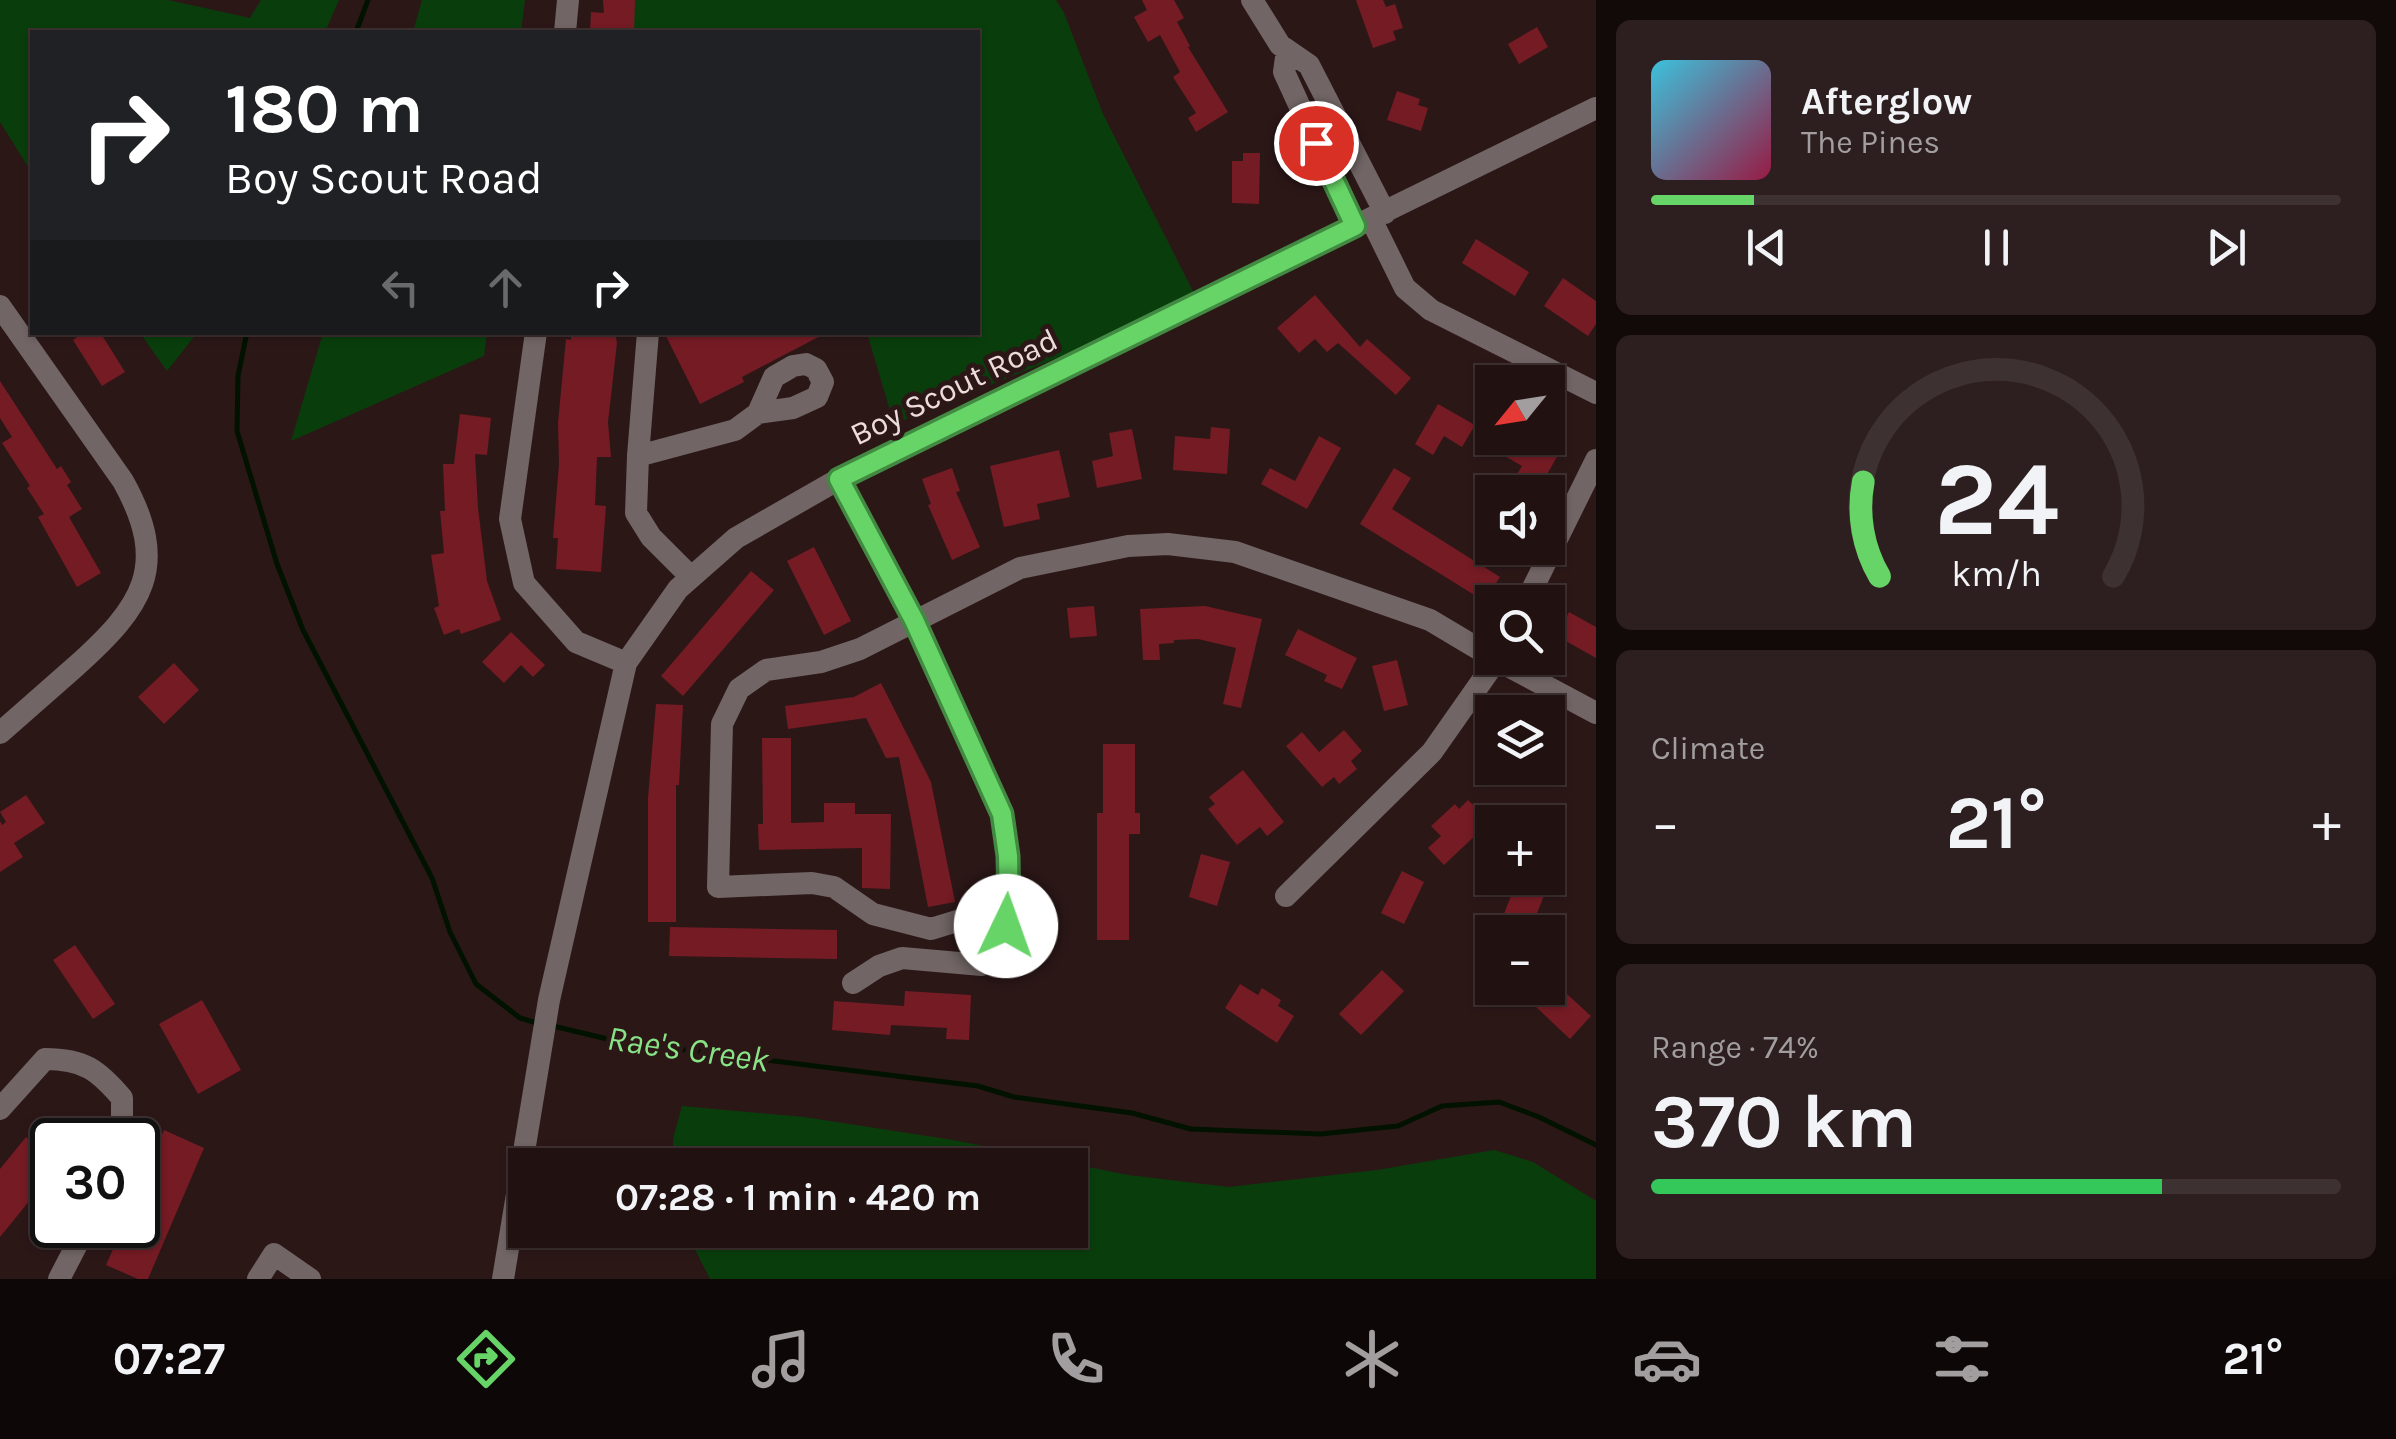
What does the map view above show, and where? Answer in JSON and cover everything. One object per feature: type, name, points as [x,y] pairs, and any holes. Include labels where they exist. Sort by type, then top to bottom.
[{"type":"street","points":[[565,30],[568,0]]},
{"type":"street","points":[[1252,0],[1280,45],[1309,65],[1370,220]]},
{"type":"street","points":[[1288,50],[1284,72],[1406,288],[1430,310],[1596,394]]},
{"type":"street","name":"Boy Scout Road","points":[[503,1279],[549,1000],[626,662],[678,589],[736,538],[839,479],[1596,108]]},
{"type":"street","points":[[0,306],[131,495],[146,531],[146,561],[143,582],[126,619],[0,733]]},
{"type":"street","points":[[536,335],[510,519],[524,583],[576,642],[626,662]]},
{"type":"street","points":[[648,335],[636,513],[651,537],[691,577]]},
{"type":"street","points":[[638,456],[735,430],[758,413]]},
{"type":"street","points":[[1534,585],[1596,460]]},
{"type":"street","points":[[839,479],[914,620],[1002,814],[1008,856],[1009,906],[1003,946],[982,965],[902,958],[879,966],[853,983]]},
{"type":"street","points":[[1009,906],[931,928],[874,914],[834,887],[812,883],[718,887],[722,724],[739,689],[766,670],[847,654],[1020,568],[1080,553],[1168,544],[1235,552],[1430,620],[1475,646]]},
{"type":"street","points":[[1286,896],[1432,752],[1484,675]]},
{"type":"street","points":[[1526,675],[1596,714]]},
{"type":"street","points":[[0,1110],[46,1059],[74,1059],[104,1076],[122,1098],[122,1118]]},
{"type":"street","points":[[60,1279],[75,1248]]},
{"type":"street","points":[[258,1279],[274,1254],[310,1279]]},
{"type":"green space","points":[[0,0],[168,0],[250,18],[261,0],[339,0],[326,30],[30,30],[30,170],[0,122]]},
{"type":"green space","points":[[422,0],[525,0],[521,30],[414,30]]},
{"type":"green space","points":[[633,0],[1056,0],[1103,114],[1198,301],[894,424],[868,335],[980,335],[980,30],[631,30]]},
{"type":"green space","points":[[141,335],[195,335],[167,371]]},
{"type":"green space","points":[[322,335],[487,335],[484,356],[291,441]]},
{"type":"green space","points":[[682,1106],[804,1117],[993,1148],[673,1148]]},
{"type":"green space","points":[[1494,1150],[1533,1162],[1596,1201],[1596,1279],[710,1279],[694,1248],[1088,1248],[1088,1167],[1229,1187],[1377,1170]]},
{"type":"building","points":[[603,0],[635,0],[634,30],[590,30],[591,12],[604,13]]},
{"type":"building","points":[[1142,0],[1174,0],[1184,18],[1177,22],[1188,47],[1228,112],[1196,132],[1188,118],[1196,113],[1173,77],[1180,72],[1160,35],[1148,42],[1134,17],[1147,10]]},
{"type":"building","points":[[1356,0],[1383,0],[1386,7],[1395,4],[1403,28],[1393,31],[1396,40],[1373,48]]},
{"type":"building","points":[[1537,27],[1548,47],[1519,64],[1508,44]]},
{"type":"building","points":[[1397,91],[1420,99],[1418,105],[1428,108],[1421,131],[1387,120]]},
{"type":"building","points":[[1243,153],[1260,153],[1259,204],[1232,203],[1232,161],[1243,161]]},
{"type":"building","points":[[1476,239],[1529,272],[1515,296],[1462,263]]},
{"type":"building","points":[[1563,278],[1596,301],[1596,324],[1588,336],[1544,306]]},
{"type":"building","points":[[1315,295],[1360,347],[1367,339],[1411,378],[1396,395],[1338,343],[1327,352],[1315,339],[1299,353],[1277,328]]},
{"type":"building","points":[[80,335],[102,335],[125,372],[102,386],[73,340]]},
{"type":"building","points":[[571,335],[616,335],[617,343],[608,422],[611,457],[597,457],[595,505],[606,506],[601,572],[556,569],[558,538],[553,538],[558,423],[566,339],[571,340]]},
{"type":"building","points":[[666,335],[822,335],[742,377],[744,382],[700,404]]},
{"type":"building","points":[[0,381],[57,469],[61,466],[82,509],[69,517],[101,573],[77,587],[38,517],[44,514],[27,488],[30,486],[2,443],[12,437],[0,418]]},
{"type":"building","points":[[1438,404],[1475,425],[1462,447],[1444,436],[1433,455],[1415,444]]},
{"type":"building","points":[[460,414],[491,418],[487,455],[475,454],[487,581],[501,620],[461,634],[459,629],[444,635],[434,608],[439,606],[431,555],[444,553],[440,511],[445,511],[443,464],[454,464]]},
{"type":"building","points":[[1211,427],[1230,429],[1227,474],[1173,470],[1175,436],[1210,439]]},
{"type":"building","points":[[1132,429],[1142,479],[1097,488],[1092,461],[1113,456],[1109,433]]},
{"type":"building","points":[[1319,436],[1341,448],[1307,509],[1261,484],[1270,468],[1295,481]]},
{"type":"building","points":[[1059,450],[1070,497],[1037,504],[1040,519],[1004,527],[990,466]]},
{"type":"building","points":[[1503,455],[1558,455],[1547,475],[1516,475],[1522,466]]},
{"type":"building","points":[[952,468],[960,491],[956,492],[980,547],[952,560],[928,505],[931,504],[922,479]]},
{"type":"building","points":[[1394,468],[1411,478],[1392,509],[1475,561],[1475,565],[1500,577],[1495,585],[1475,585],[1475,595],[1360,524]]},
{"type":"building","points":[[814,547],[851,621],[824,635],[787,561]]},
{"type":"building","points":[[751,571],[774,590],[683,696],[661,676]]},
{"type":"building","points":[[1094,606],[1097,636],[1070,638],[1067,608]]},
{"type":"building","points":[[1205,606],[1262,619],[1241,708],[1223,704],[1236,648],[1198,639],[1174,640],[1159,644],[1160,660],[1143,660],[1140,609]]},
{"type":"building","points":[[1569,612],[1596,627],[1596,658],[1565,641]]},
{"type":"building","points":[[1298,629],[1357,658],[1342,689],[1324,681],[1327,675],[1285,655]]},
{"type":"building","points":[[511,632],[545,665],[533,677],[521,665],[504,683],[482,662]]},
{"type":"building","points":[[1397,660],[1408,705],[1384,711],[1372,666]]},
{"type":"building","points":[[174,663],[199,690],[164,724],[138,697]]},
{"type":"building","points":[[881,683],[931,782],[955,902],[928,907],[899,757],[886,758],[866,718],[788,729],[785,706],[854,697]]},
{"type":"building","points":[[656,704],[683,705],[676,785],[676,922],[648,922],[648,798]]},
{"type":"building","points":[[1344,730],[1362,751],[1351,761],[1357,769],[1339,784],[1334,777],[1322,787],[1286,746],[1302,732],[1319,752]]},
{"type":"building","points":[[762,738],[791,738],[791,823],[824,822],[824,803],[855,803],[855,814],[891,814],[890,889],[862,888],[862,848],[759,850],[758,824],[763,824]]},
{"type":"building","points":[[1103,744],[1135,744],[1135,813],[1140,813],[1140,834],[1129,834],[1129,940],[1097,940],[1097,813],[1103,813]]},
{"type":"building","points":[[1243,770],[1284,822],[1267,836],[1260,827],[1237,845],[1208,809],[1215,804],[1209,797]]},
{"type":"building","points":[[26,795],[45,823],[14,843],[23,857],[0,872],[0,821],[2,825],[6,822],[0,812]]},
{"type":"building","points":[[1468,800],[1475,807],[1475,836],[1444,865],[1428,848],[1441,836],[1431,826],[1455,804],[1459,809]]},
{"type":"building","points":[[1201,854],[1230,862],[1217,906],[1189,897]]},
{"type":"building","points":[[1402,871],[1424,882],[1404,924],[1381,913]]},
{"type":"building","points":[[1511,895],[1544,895],[1536,915],[1504,915]]},
{"type":"building","points":[[670,927],[837,930],[837,959],[669,956]]},
{"type":"building","points":[[75,945],[115,1004],[93,1019],[53,960]]},
{"type":"building","points":[[1382,970],[1404,991],[1361,1035],[1339,1014]]},
{"type":"building","points":[[1240,984],[1258,995],[1262,988],[1281,1000],[1278,1006],[1294,1016],[1277,1043],[1225,1008]]},
{"type":"building","points":[[905,991],[971,995],[969,1040],[946,1039],[947,1028],[891,1025],[890,1035],[832,1030],[834,1001],[904,1006]]},
{"type":"building","points":[[1565,992],[1591,1016],[1570,1039],[1535,1006],[1565,1005]]},
{"type":"building","points":[[202,1000],[241,1070],[198,1094],[159,1024]]},
{"type":"building","points":[[164,1130],[204,1148],[148,1279],[138,1279],[106,1265],[114,1248],[160,1248],[160,1140]]},
{"type":"building","points":[[26,1137],[30,1140],[30,1200],[0,1237],[0,1169]]},
{"type":"waterway","name":"Rae's Creek","points":[[357,30],[368,0]]},
{"type":"waterway","name":"Rae's Creek","points":[[246,335],[238,376],[237,431],[277,564],[303,630],[432,878],[450,932],[476,984],[520,1018],[537,1023]]},
{"type":"waterway","name":"Rae's Creek","points":[[553,1026],[620,1042],[978,1086],[1014,1097],[1132,1113],[1191,1129],[1320,1134],[1398,1126],[1442,1106],[1499,1102],[1596,1145]]},
{"type":"route","points":[[1006,926],[1008,856],[1002,814],[914,620],[839,479],[1355,226],[1316,143]]}]
